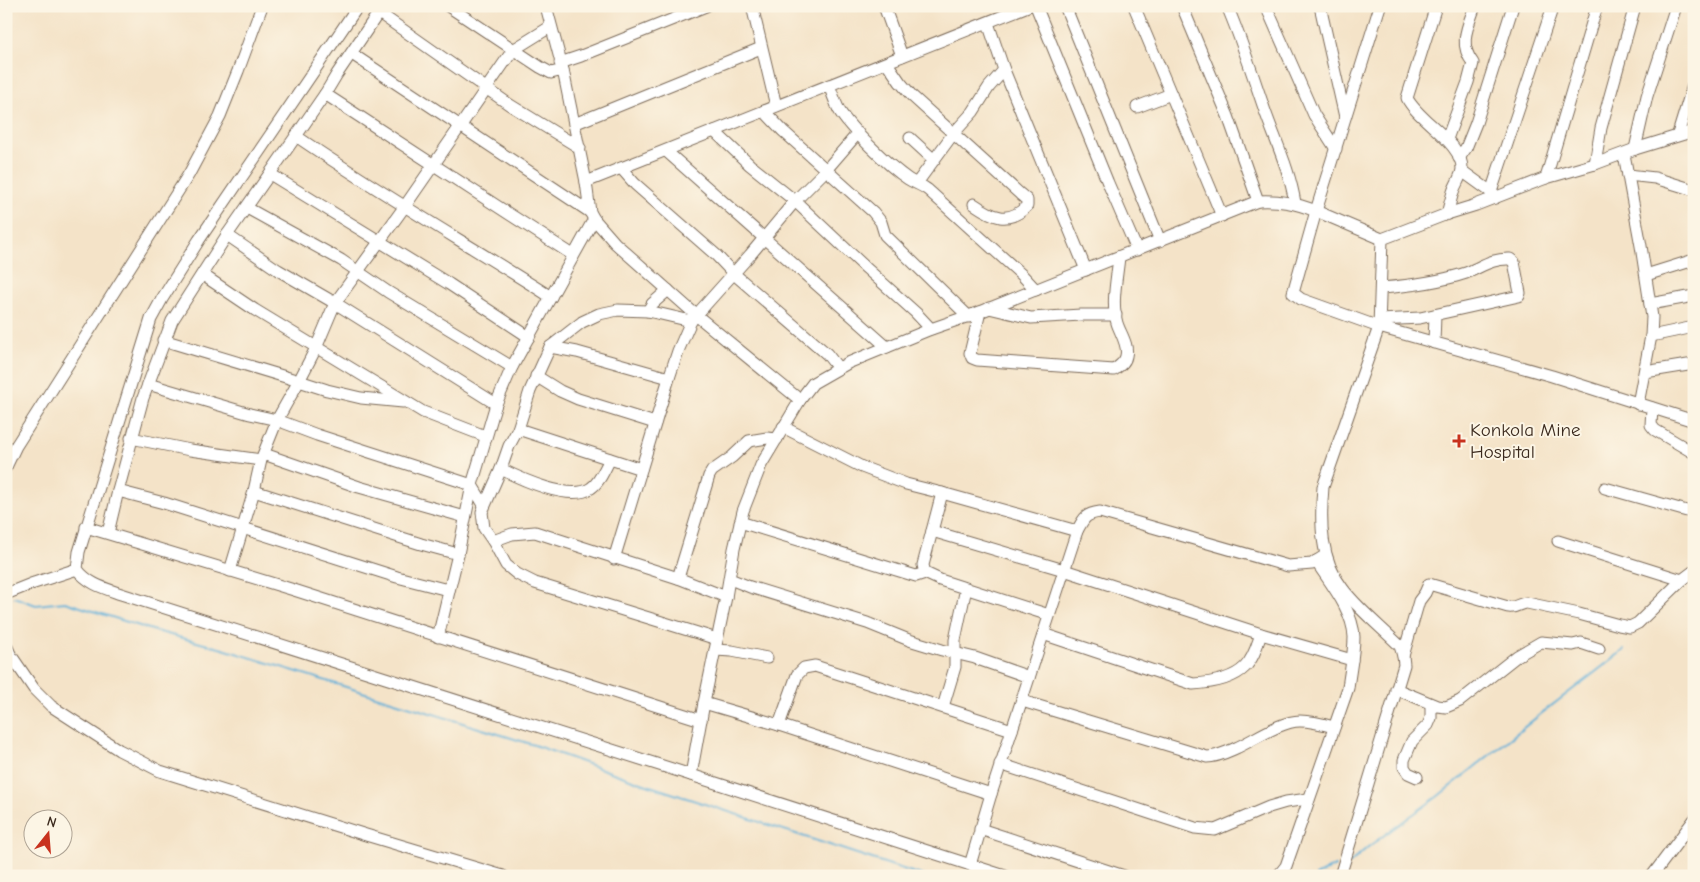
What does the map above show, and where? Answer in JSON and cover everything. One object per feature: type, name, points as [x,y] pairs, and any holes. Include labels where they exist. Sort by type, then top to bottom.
[{"type":"street","points":[[6,467],[22,438],[189,174],[220,116],[262,6]]},
{"type":"street","points":[[358,6],[199,240],[151,319],[86,527],[79,552],[77,569],[84,578],[93,584],[121,594],[1004,876]]},
{"type":"street","points":[[448,6],[551,73],[581,56],[706,6]]},
{"type":"street","points":[[438,637],[472,485],[496,404],[512,367],[551,297],[592,215],[562,66],[546,10],[534,6]]},
{"type":"street","points":[[752,6],[776,106]]},
{"type":"street","points":[[884,6],[902,56]]},
{"type":"street","points":[[1036,6],[1100,165],[1137,250]]},
{"type":"street","points":[[1065,6],[1160,240]]},
{"type":"street","points":[[1134,6],[1222,216]]},
{"type":"street","points":[[1182,6],[1228,116],[1258,201]]},
{"type":"street","points":[[1227,6],[1248,56],[1266,111],[1282,151],[1295,203]]},
{"type":"street","points":[[1266,6],[1314,115],[1336,149]]},
{"type":"street","points":[[1320,6],[1345,119]]},
{"type":"street","points":[[1380,6],[1316,211],[1293,292],[1295,296],[1434,344],[1552,376],[1694,421]]},
{"type":"street","points":[[1436,6],[1407,98],[1417,111],[1447,140],[1459,158],[1462,171],[1452,194],[1447,214]]},
{"type":"street","points":[[1447,140],[1473,63],[1465,50],[1465,40],[1475,6]]},
{"type":"street","points":[[1459,158],[1466,148],[1476,123],[1513,6]]},
{"type":"street","points":[[1493,195],[1553,6]]},
{"type":"street","points":[[1546,178],[1597,6]]},
{"type":"street","points":[[1595,164],[1601,128],[1635,6]]},
{"type":"street","points":[[1635,149],[1647,96],[1676,6]]},
{"type":"street","points":[[586,182],[988,23],[1024,7]]},
{"type":"street","points":[[108,533],[138,412],[163,340],[176,314],[227,235],[248,208],[325,94],[336,74],[352,54],[381,10],[510,105],[580,148]]},
{"type":"street","points":[[988,23],[1004,70],[1086,270]]},
{"type":"street","points":[[230,571],[262,457],[277,420],[316,348],[335,303],[380,242],[513,50],[550,26]]},
{"type":"street","points":[[574,124],[761,48]]},
{"type":"street","points":[[352,54],[461,125],[592,215],[616,243],[668,290],[694,318],[800,400]]},
{"type":"street","points":[[887,63],[912,96],[1027,200],[1027,206],[1013,217],[1006,218],[988,212],[974,204]]},
{"type":"street","points":[[917,183],[953,134],[973,112],[989,87],[1004,70]]},
{"type":"street","points":[[1678,134],[1694,82]]},
{"type":"street","points":[[830,85],[840,111],[858,133],[909,180],[928,190],[1036,290]]},
{"type":"street","points":[[325,94],[477,194],[573,254]]},
{"type":"street","points":[[1137,107],[1171,94]]},
{"type":"street","points":[[764,111],[783,131],[873,212],[881,222],[885,234],[969,317]]},
{"type":"street","points":[[714,131],[750,165],[795,201],[931,329]]},
{"type":"street","points":[[691,775],[740,522],[753,482],[761,465],[800,400],[813,383],[838,368],[931,329],[969,317],[1258,201],[1279,200],[1295,203],[1382,239],[1493,195],[1595,164],[1678,134],[1694,131]]},
{"type":"street","points":[[614,559],[669,378],[678,351],[694,318],[795,201],[826,170],[858,133]]},
{"type":"street","points":[[296,136],[353,175],[551,297]]},
{"type":"street","points":[[910,138],[934,160]]},
{"type":"street","points":[[666,151],[887,348]]},
{"type":"street","points":[[1624,154],[1650,304],[1651,336],[1638,404]]},
{"type":"street","points":[[621,168],[635,184],[716,255],[733,273],[827,354],[838,368]]},
{"type":"street","points":[[1462,171],[1493,195]]},
{"type":"street","points":[[270,174],[449,284],[529,337]]},
{"type":"street","points":[[1628,175],[1655,178],[1694,190]]},
{"type":"street","points":[[248,208],[358,272],[512,367]]},
{"type":"street","points":[[227,235],[278,270],[335,303],[496,404]]},
{"type":"street","points":[[1278,876],[1286,866],[1348,688],[1354,636],[1346,608],[1321,558],[1321,513],[1323,487],[1379,324],[1382,239]]},
{"type":"street","points":[[985,310],[970,352],[972,358],[987,361],[1114,370],[1122,364],[1127,356],[1126,345],[1117,323],[1116,314],[1119,257]]},
{"type":"street","points":[[1379,324],[1435,315],[1519,296],[1520,293],[1514,262],[1510,259],[1490,262],[1466,273],[1444,278],[1381,288]]},
{"type":"street","points":[[1646,275],[1694,260]]},
{"type":"street","points":[[203,274],[255,310],[424,412],[485,436]]},
{"type":"street","points":[[648,311],[652,304],[668,290]]},
{"type":"street","points":[[1650,304],[1694,296]]},
{"type":"street","points":[[694,318],[648,311],[618,310],[599,314],[582,322],[550,347],[536,376],[518,429],[484,505],[482,520],[484,528],[506,565],[517,574],[535,583],[732,651],[767,658]]},
{"type":"street","points":[[985,310],[1031,318],[1116,314]]},
{"type":"street","points":[[1434,344],[1435,315]]},
{"type":"street","points":[[1651,336],[1694,327]]},
{"type":"street","points":[[163,340],[327,390],[361,398],[407,402]]},
{"type":"street","points":[[550,347],[577,352],[669,378]]},
{"type":"street","points":[[1644,372],[1694,364]]},
{"type":"street","points":[[536,376],[560,391],[578,399],[655,424]]},
{"type":"street","points":[[148,384],[277,420],[334,441],[472,485],[484,505]]},
{"type":"street","points":[[1652,408],[1651,425],[1655,430],[1694,454]]},
{"type":"street","points":[[784,427],[883,476],[1078,531]]},
{"type":"street","points":[[518,429],[641,469]]},
{"type":"street","points":[[132,438],[190,450],[262,457],[465,517]]},
{"type":"street","points":[[678,578],[697,511],[712,471],[750,441],[767,438],[777,439]]},
{"type":"street","points":[[501,469],[548,488],[582,493],[592,488],[597,482],[610,459]]},
{"type":"street","points":[[1605,488],[1694,513]]},
{"type":"street","points":[[118,491],[142,496],[371,570],[448,590]]},
{"type":"street","points":[[254,491],[458,554]]},
{"type":"street","points":[[925,573],[923,565],[942,493]]},
{"type":"street","points":[[468,502],[484,505]]},
{"type":"street","points":[[970,865],[1000,764],[1064,570],[1084,518],[1090,513],[1100,512],[1288,566],[1312,564],[1321,558]]},
{"type":"street","points":[[740,522],[916,576],[925,573],[940,580],[1049,615]]},
{"type":"street","points":[[86,527],[542,668],[701,720]]},
{"type":"street","points":[[932,530],[1064,570],[1261,634],[1352,660]]},
{"type":"street","points":[[493,541],[521,532],[535,532],[614,559],[678,578],[726,597]]},
{"type":"street","points":[[1558,541],[1682,580]]},
{"type":"street","points":[[1321,558],[1342,589],[1400,646],[1404,665],[1341,871],[1351,876]]},
{"type":"street","points":[[6,594],[77,569]]},
{"type":"street","points":[[1403,656],[1419,601],[1429,584],[1508,607],[1513,608],[1523,602],[1630,627],[1638,623],[1682,580],[1694,571]]},
{"type":"street","points":[[730,579],[750,587],[867,623],[909,640],[975,658],[1029,677]]},
{"type":"street","points":[[943,707],[955,667],[955,640],[966,588]]},
{"type":"street","points":[[1043,634],[1193,684],[1210,683],[1228,677],[1245,666],[1255,652],[1261,634]]},
{"type":"street","points":[[1396,689],[1431,704],[1446,708],[1454,705],[1517,656],[1541,642],[1573,646],[1582,642],[1599,649]]},
{"type":"street","points":[[6,646],[34,688],[51,706],[76,724],[119,750],[160,771],[504,876]]},
{"type":"street","points":[[779,725],[797,675],[804,668],[815,666],[1012,730]]},
{"type":"street","points":[[1022,701],[1207,757],[1213,757],[1226,752],[1282,725],[1298,721],[1317,722],[1334,727]]},
{"type":"street","points":[[704,703],[779,725],[991,794]]},
{"type":"street","points":[[1417,777],[1408,773],[1404,768],[1404,760],[1407,749],[1412,741],[1428,725],[1431,718],[1431,704]]},
{"type":"street","points":[[1000,764],[1195,828],[1215,830],[1269,807],[1308,799]]},
{"type":"street","points":[[1652,876],[1694,820]]},
{"type":"street","points":[[980,829],[1124,876]]},
{"type":"waterway","points":[[14,597],[36,605],[65,602],[152,630],[223,649],[534,745],[647,785],[924,876]]},
{"type":"waterway","points":[[1350,863],[1368,847],[1437,797],[1624,650]]},
{"type":"waterway","points":[[1316,876],[1335,866]]},
{"type":"place","name":"Konkola Mine Hospital","points":[[1459,441]]}]
